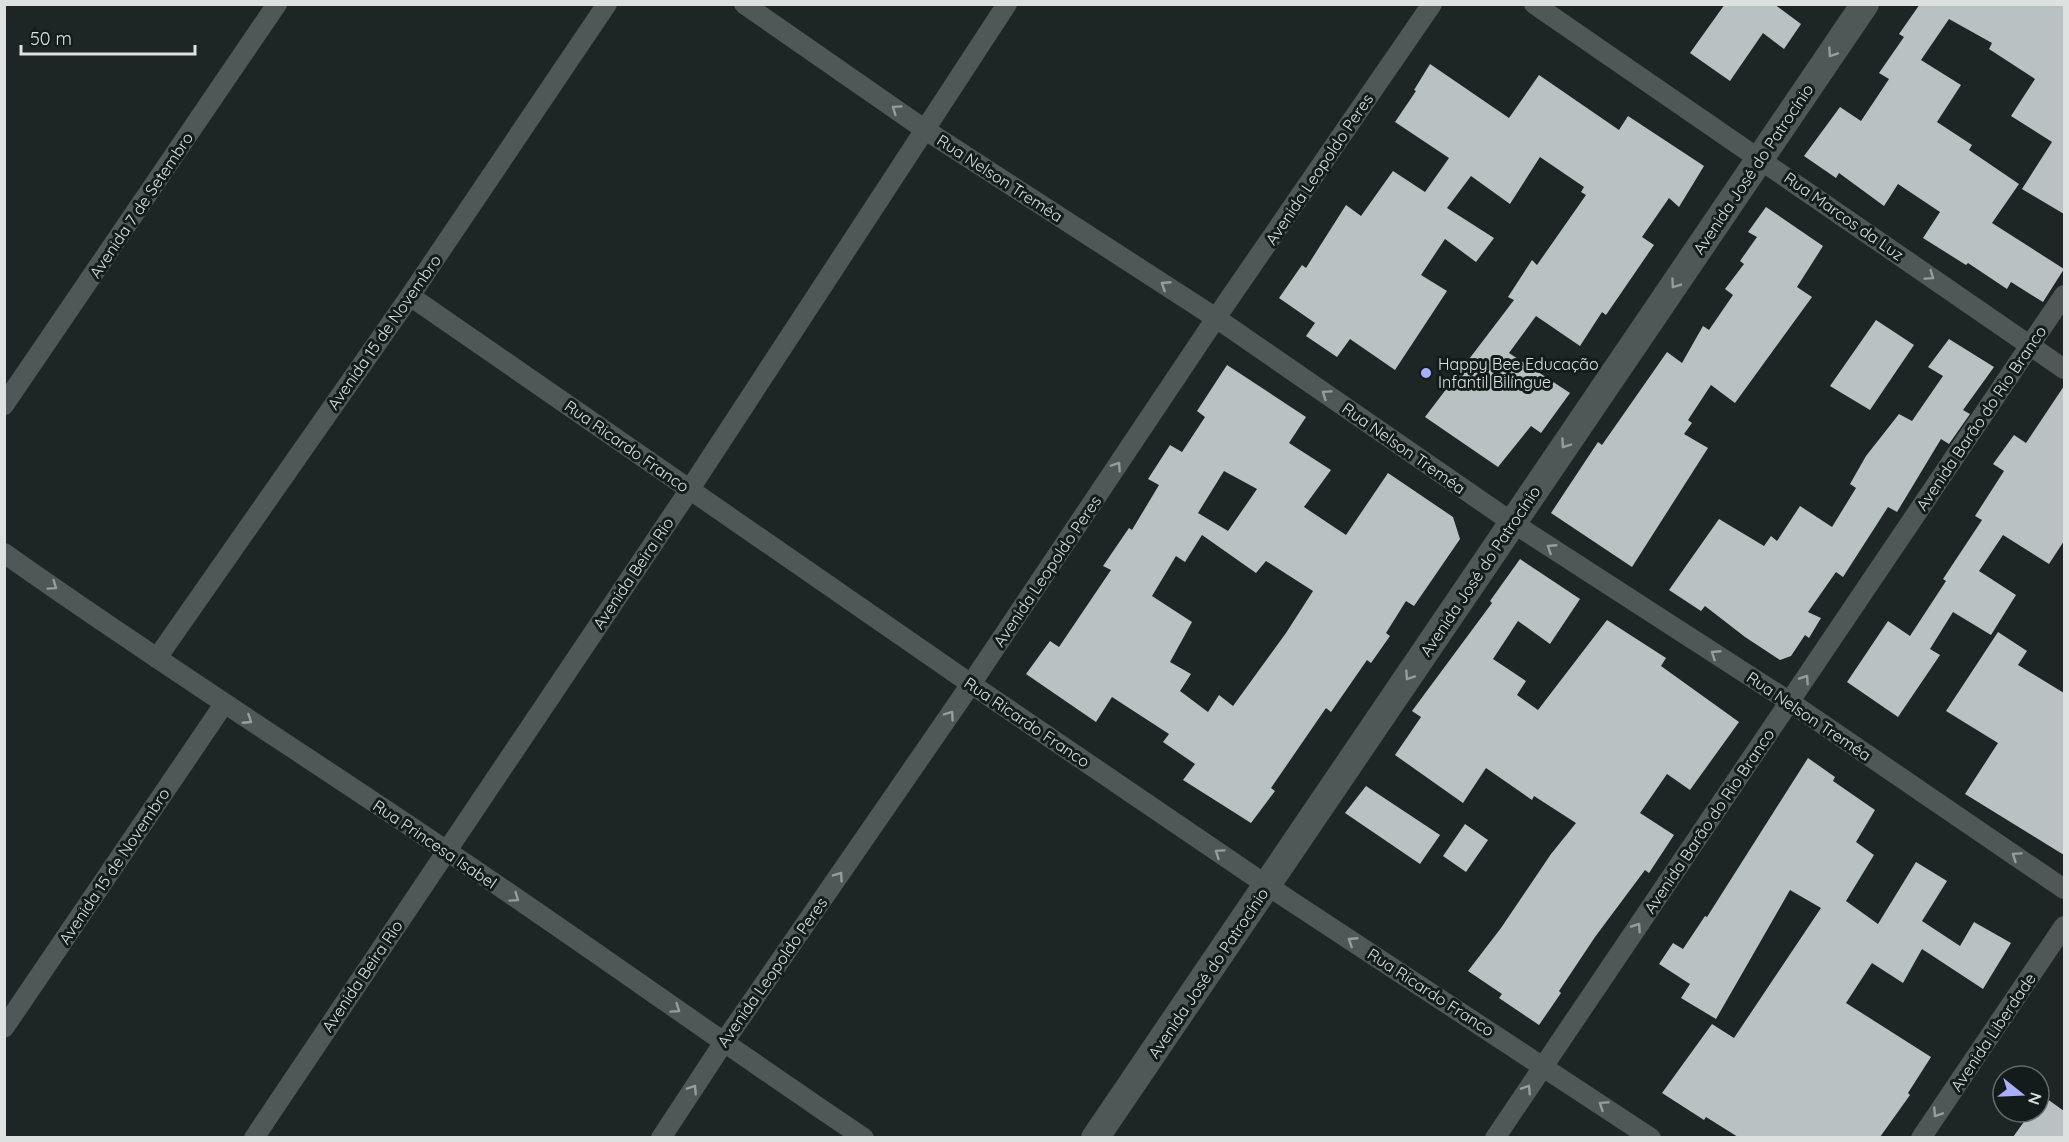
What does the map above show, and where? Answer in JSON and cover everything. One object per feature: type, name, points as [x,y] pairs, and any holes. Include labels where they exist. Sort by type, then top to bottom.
[{"type":"street","name":"Avenida 7 de Setembro","points":[[4,405],[278,4]]},
{"type":"street","name":"Avenida 15 de Novembro","points":[[157,658],[410,296],[607,4]]},
{"type":"street","name":"Rua Nelson Treméa","points":[[744,4],[924,129],[1216,318],[1513,523],[1790,702],[2064,889]]},
{"type":"street","name":"Avenida Beira Rio","points":[[254,1137],[690,489],[1007,4]]},
{"type":"street","name":"Avenida Leopoldo Peres","points":[[661,1137],[971,684],[1216,318],[1432,4]]},
{"type":"street","name":"Rua Marcos da Luz","points":[[1534,4],[2064,369]]},
{"type":"street","name":"Avenida José do Patrocínio","points":[[1095,1137],[1268,886],[1865,4]]},
{"type":"street","name":"Avenida Barão do Rio Branco","points":[[1495,1137],[2064,295]]},
{"type":"street","name":"Rua Ricardo Franco","points":[[410,296],[971,684],[1268,886],[1652,1137]]},
{"type":"street","name":"Rua Princesa Isabel","points":[[6,558],[446,850],[750,1062],[864,1137]]},
{"type":"street","name":"Avenida 15 de Novembro","points":[[4,1028],[224,704]]},
{"type":"street","name":"Avenida Liberdade","points":[[1921,1137],[2064,926]]},
{"type":"building","points":[[1725,4],[1774,4],[1801,24],[1784,49],[1763,33],[1730,81],[1690,53]]},
{"type":"building","points":[[1920,4],[2064,4],[2064,214],[2022,189],[2052,142],[2011,116],[2035,79],[1989,49],[1992,43],[1949,19],[1921,60],[1961,85],[1937,122],[1972,145],[1969,150],[2019,184],[1992,223],[2064,269],[2043,302],[2011,282],[2007,289],[1968,263],[1966,265],[1923,238],[1940,212],[1898,184],[1884,206],[1839,173],[1836,178],[1804,156],[1840,107],[1861,121],[1889,79],[1879,73],[1904,37],[1899,34]]},
{"type":"building","points":[[1430,64],[1509,118],[1539,75],[1619,130],[1628,116],[1704,166],[1679,207],[1669,198],[1642,237],[1654,245],[1606,315],[1602,312],[1580,346],[1536,316],[1509,353],[1570,393],[1541,433],[1531,426],[1498,467],[1425,417],[1514,300],[1508,297],[1532,260],[1537,265],[1586,195],[1581,192],[1584,187],[1540,157],[1510,204],[1471,176],[1447,208],[1494,238],[1476,262],[1445,239],[1421,275],[1447,291],[1395,370],[1350,339],[1337,357],[1306,336],[1315,323],[1279,298],[1302,265],[1306,268],[1346,205],[1361,216],[1393,171],[1425,192],[1449,158],[1395,122],[1416,91],[1414,90]]},
{"type":"building","points":[[1766,207],[1823,246],[1797,287],[1812,297],[1735,403],[1711,385],[1688,420],[1692,423],[1684,434],[1708,448],[1632,567],[1551,513],[1598,442],[1602,445],[1667,352],[1682,363],[1703,326],[1709,330],[1733,295],[1725,289],[1744,264],[1740,261],[1757,237],[1748,232]]},
{"type":"building","points":[[1876,320],[1914,345],[1870,410],[1830,386]]},
{"type":"building","points":[[1949,339],[1994,367],[1963,410],[1970,414],[1949,444],[1941,439],[1897,512],[1888,507],[1843,577],[1836,572],[1808,612],[1821,618],[1809,638],[1805,635],[1791,656],[1780,660],[1705,606],[1701,611],[1669,590],[1719,519],[1764,546],[1771,536],[1777,541],[1800,506],[1832,527],[1856,488],[1850,484],[1866,456],[1899,414],[1912,421],[1943,376],[1928,367]]},
{"type":"building","points":[[1227,365],[1306,417],[1289,443],[1331,470],[1304,507],[1346,535],[1388,473],[1453,517],[1460,539],[1414,606],[1406,601],[1386,633],[1390,636],[1371,663],[1367,660],[1331,712],[1326,708],[1271,788],[1275,791],[1251,823],[1183,780],[1195,764],[1163,742],[1169,734],[1112,697],[1096,722],[1026,674],[1050,641],[1059,647],[1111,570],[1103,566],[1129,528],[1132,530],[1159,485],[1148,479],[1170,445],[1182,452],[1205,417],[1197,411]],"holes":[[[1224,471],[1257,489],[1228,531],[1198,513]],[[1202,535],[1256,573],[1266,561],[1313,591],[1286,633],[1233,706],[1219,695],[1208,712],[1180,691],[1191,674],[1170,662],[1192,622],[1152,596],[1176,556],[1185,562]]]},
{"type":"building","points":[[2064,386],[2064,541],[2049,564],[2003,535],[1979,571],[2016,595],[1991,635],[1953,612],[1930,649],[1940,655],[1898,717],[1847,682],[1888,621],[1910,636],[1946,581],[1943,579],[1982,520],[1975,516],[2004,471],[1993,464],[2014,435],[2026,443]]},
{"type":"building","points":[[1520,559],[1580,599],[1550,644],[1518,621],[1493,659],[1526,681],[1517,695],[1538,710],[1607,620],[1666,658],[1661,666],[1739,722],[1690,790],[1667,774],[1640,813],[1674,835],[1649,873],[1645,870],[1595,937],[1539,1025],[1499,998],[1502,994],[1468,971],[1501,928],[1551,854],[1576,823],[1534,796],[1532,800],[1486,768],[1463,803],[1395,755],[1421,717],[1412,711],[1492,603],[1490,601]]},
{"type":"building","points":[[1998,632],[2027,651],[2018,665],[2064,693],[2064,855],[1965,794],[1998,743],[1946,711]]},
{"type":"building","points":[[1808,758],[1835,777],[1833,781],[1875,810],[1856,842],[1874,855],[1846,901],[1878,924],[1916,862],[1947,881],[1922,921],[1960,946],[1974,922],[2011,943],[1983,989],[1922,949],[1903,983],[1872,963],[1846,1003],[1931,1057],[1908,1093],[1910,1095],[1880,1137],[1738,1137],[1706,1117],[1704,1120],[1662,1093],[1712,1024],[1734,1038],[1821,908],[1790,890],[1716,1019],[1681,998],[1690,984],[1659,964],[1673,943],[1683,949],[1705,916],[1707,917]]},
{"type":"building","points":[[1366,786],[1440,835],[1420,864],[1345,813]]},
{"type":"building","points":[[1465,824],[1488,840],[1466,872],[1443,856]]},
{"type":"building","points":[[2051,1102],[2064,1111],[2064,1137],[2013,1137],[2022,1124],[2051,1124]]},
{"type":"place","name":"Happy Bee Educação Infantil Bilíngue","points":[[1426,373]]}]
